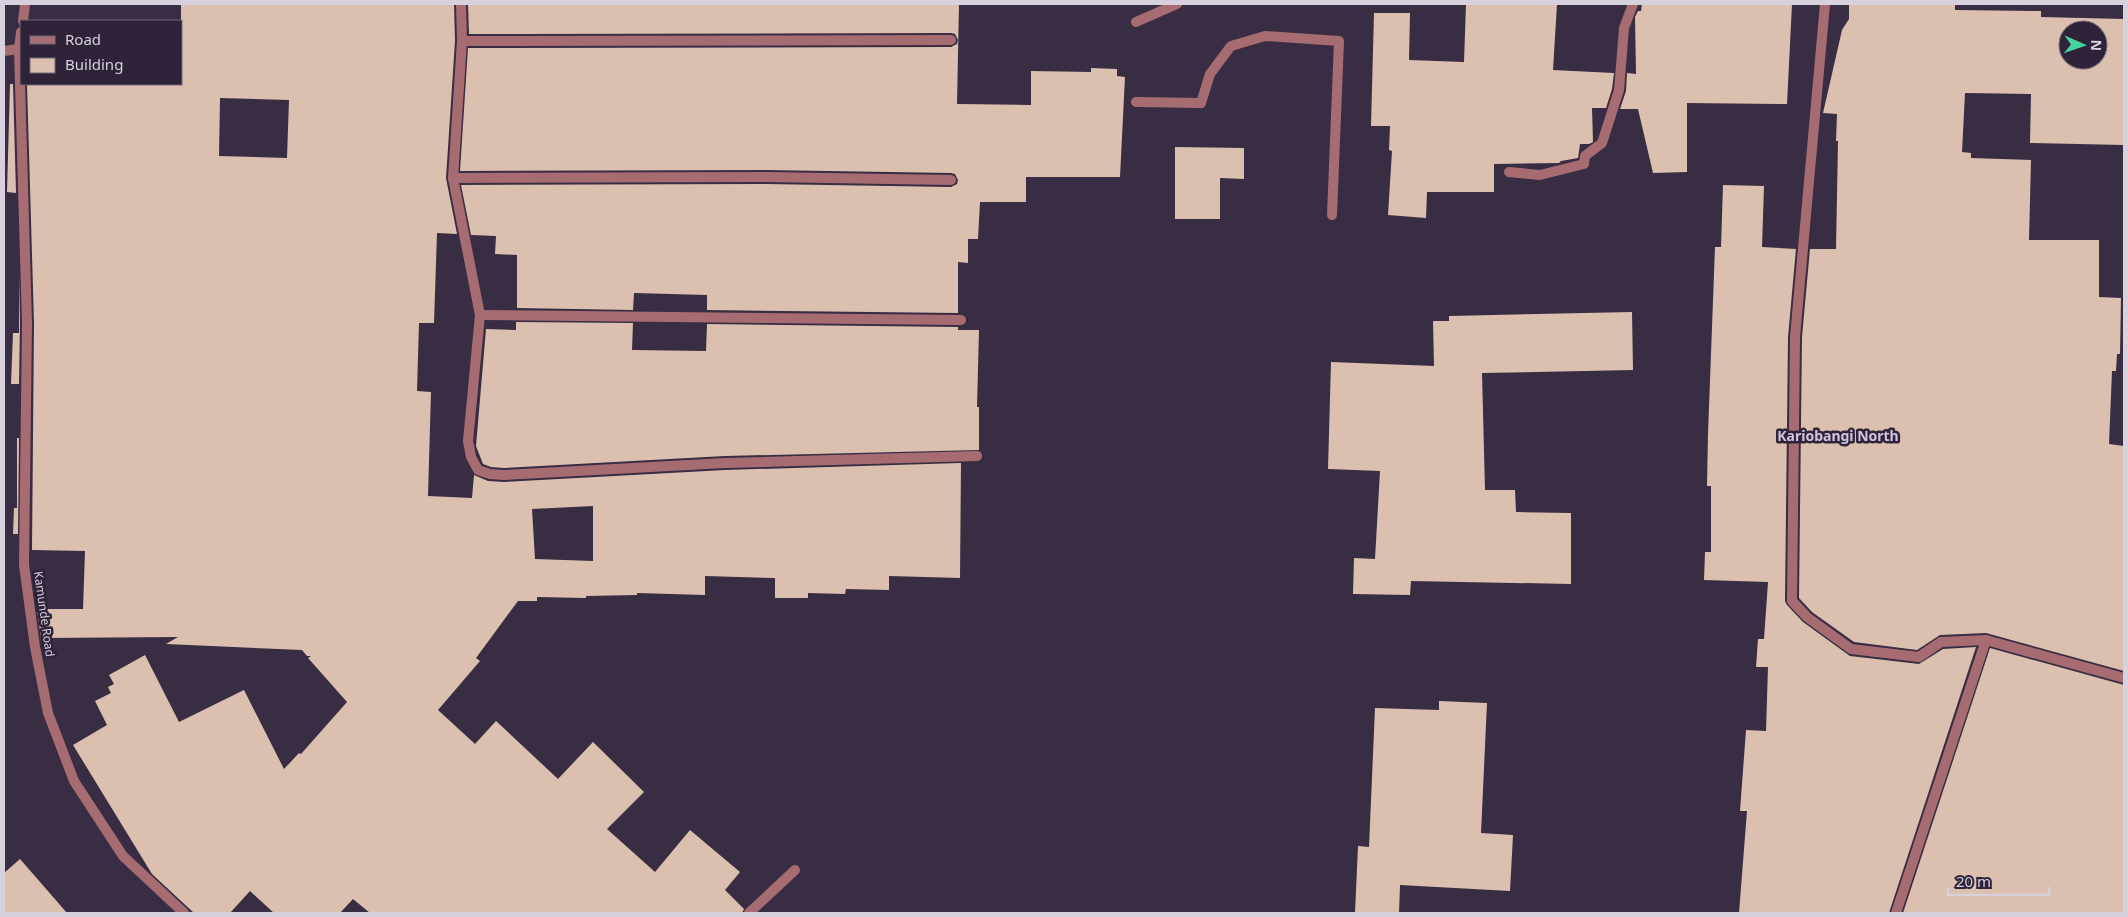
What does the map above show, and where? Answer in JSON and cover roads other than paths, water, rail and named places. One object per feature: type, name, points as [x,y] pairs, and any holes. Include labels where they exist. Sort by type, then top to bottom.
[{"type":"street","points":[[22,20],[25,4]]},
{"type":"street","points":[[460,4],[462,41],[453,178],[480,315],[468,441],[471,456],[478,470],[490,474],[504,475],[735,462],[976,456]]},
{"type":"street","points":[[1136,22],[1177,4]]},
{"type":"street","points":[[1509,172],[1540,176],[1584,164],[1586,156],[1602,143],[1619,90],[1624,28],[1633,4]]},
{"type":"street","points":[[1825,4],[1795,337],[1792,601],[1807,617],[1851,649],[1919,657],[1941,642],[1986,640],[2124,678]]},
{"type":"street","points":[[1136,102],[1201,103],[1210,74],[1231,46],[1266,36],[1339,41],[1332,215]]},
{"type":"street","name":"Kamunde Road","points":[[20,40],[20,83]]},
{"type":"street","points":[[462,41],[951,40]]},
{"type":"street","points":[[4,50],[19,49]]},
{"type":"street","name":"Kamunde Road","points":[[20,85],[27,323],[24,564],[35,647],[48,713],[74,781],[123,856],[184,913]]},
{"type":"street","points":[[453,178],[766,177],[951,180]]},
{"type":"street","points":[[480,315],[961,320]]},
{"type":"street","points":[[1896,913],[1986,640]]},
{"type":"street","points":[[749,913],[796,870]]},
{"type":"district","name":"Kariobangi North","points":[[1838,436]]}]
